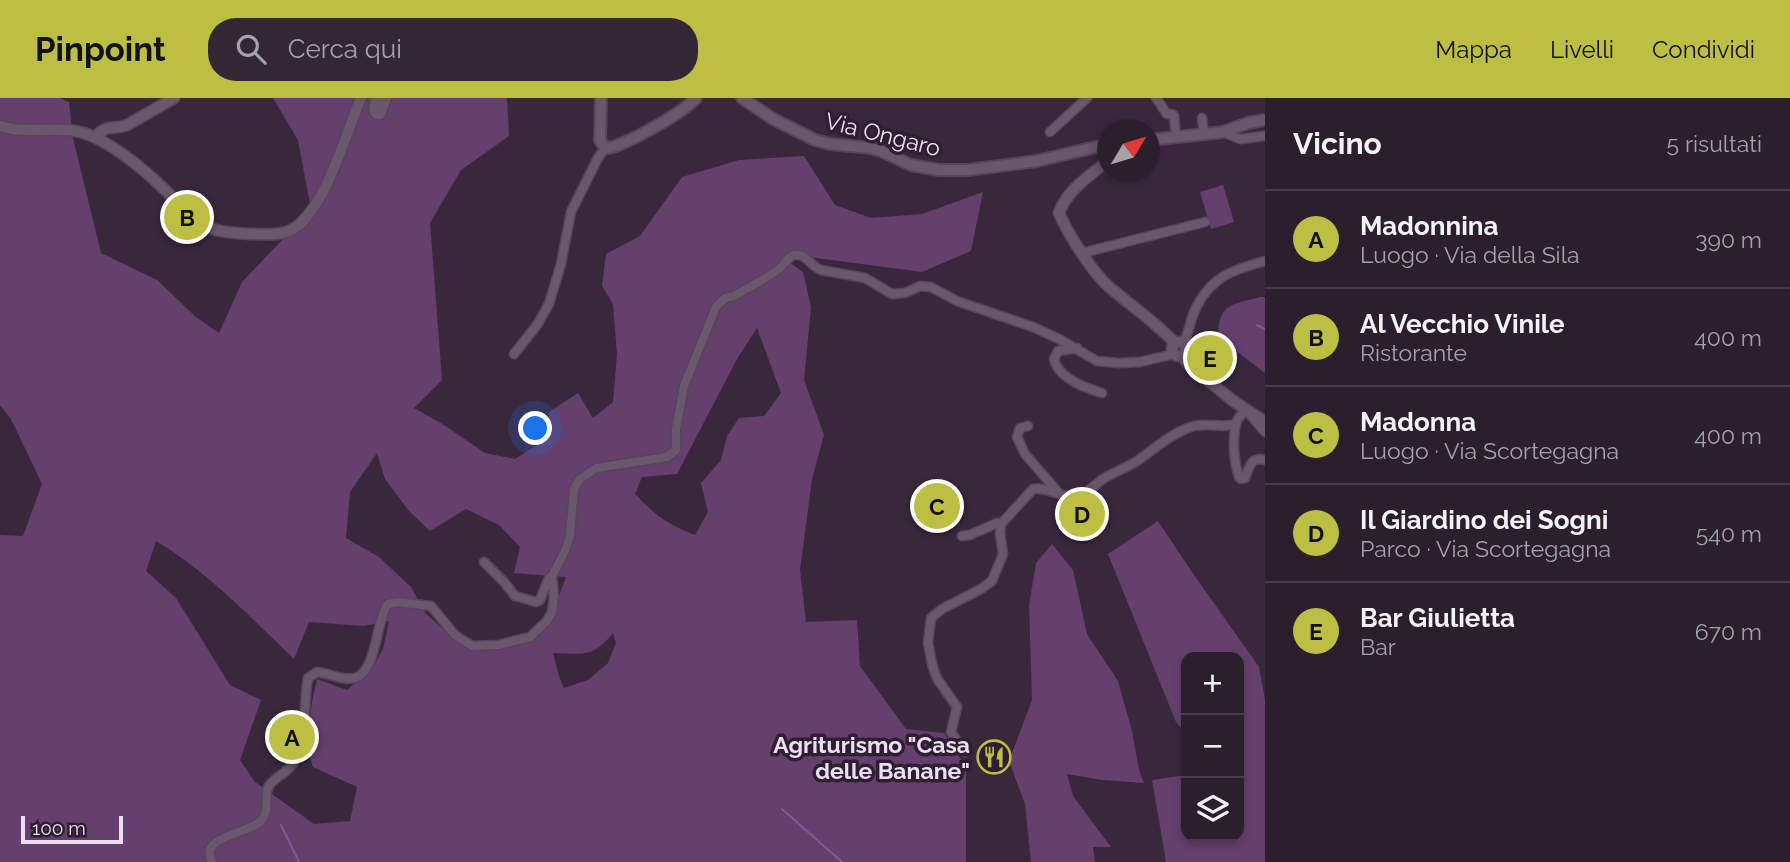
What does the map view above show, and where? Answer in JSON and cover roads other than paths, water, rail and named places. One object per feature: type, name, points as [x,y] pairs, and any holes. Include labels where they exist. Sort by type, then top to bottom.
[{"type":"main road","points":[[601,98],[600,140],[605,148],[615,147],[671,117],[696,98]]},
{"type":"main road","name":"Via Ongaro","points":[[742,98],[773,119],[816,140],[871,148],[922,168],[968,170],[1037,162],[1097,147]]},
{"type":"main road","points":[[1160,138],[1223,132],[1265,120]]},
{"type":"street","points":[[95,137],[103,128],[127,125],[174,98]]},
{"type":"street","points":[[0,126],[24,130],[65,129],[83,132],[136,163],[202,224],[211,229],[281,234],[299,224],[326,187],[361,98]]},
{"type":"street","points":[[377,98],[374,106],[377,114],[380,114],[386,98]]},
{"type":"street","points":[[1050,132],[1087,98]]},
{"type":"street","points":[[1156,98],[1167,114],[1174,116],[1176,136]]},
{"type":"street","points":[[1202,118],[1204,133]]},
{"type":"street","points":[[1223,132],[1240,139],[1265,136]]},
{"type":"street","points":[[514,354],[537,325],[549,304],[561,264],[571,212],[605,148]]},
{"type":"street","points":[[1097,170],[1072,190],[1061,205],[1059,213],[1083,253],[1105,284],[1147,316],[1179,349],[1189,365],[1265,422]]},
{"type":"street","points":[[1083,253],[1205,222]]},
{"type":"street","points":[[484,562],[515,596],[536,602],[540,600],[570,537],[577,482],[596,468],[667,457],[676,450],[676,429],[684,386],[716,307],[725,298],[734,296],[780,268],[791,256],[802,256],[821,270],[866,278],[892,294],[905,293],[920,286],[931,287],[957,301],[1033,327],[1097,361],[1118,363],[1140,362],[1179,349],[1196,306],[1210,287],[1225,275],[1265,261]]},
{"type":"street","points":[[1077,348],[1058,351],[1055,364],[1071,380],[1102,393]]},
{"type":"street","points":[[1246,410],[1236,424],[1234,445],[1238,477],[1245,478],[1255,459],[1265,460]]},
{"type":"street","points":[[1246,410],[1265,432]]},
{"type":"street","points":[[965,752],[951,732],[957,707],[933,668],[928,643],[929,623],[933,615],[942,609],[992,581],[1003,554],[1001,524],[1033,489],[1041,488],[1060,495],[1076,496],[1190,427],[1228,427],[1236,424]]},
{"type":"street","points":[[1028,426],[1020,428],[1017,437],[1025,454],[1060,495]]},
{"type":"street","points":[[962,536],[997,523],[1001,524]]},
{"type":"street","points":[[212,862],[209,851],[214,843],[252,827],[264,818],[269,786],[296,759],[302,741],[304,697],[308,678],[320,672],[347,678],[359,677],[372,655],[383,610],[388,604],[397,602],[427,605],[435,609],[455,635],[472,646],[498,645],[530,637],[547,621],[553,606],[552,576]]},
{"type":"waterway","points":[[1257,325],[1265,329]]},
{"type":"waterway","points":[[782,809],[842,862]]},
{"type":"waterway","points":[[281,825],[299,862]]},
{"type":"place","name":"Al Vecchio Vinile","points":[[187,217]]},
{"type":"place","name":"Bar Giulietta","points":[[1210,358]]},
{"type":"place","name":"Madonna","points":[[937,506]]},
{"type":"place","name":"Il Giardino dei Sogni","points":[[1082,514]]},
{"type":"place","name":"Madonnina","points":[[292,737]]},
{"type":"place","name":"Agriturismo \"Casa delle Banane\"","points":[[994,757]]}]
